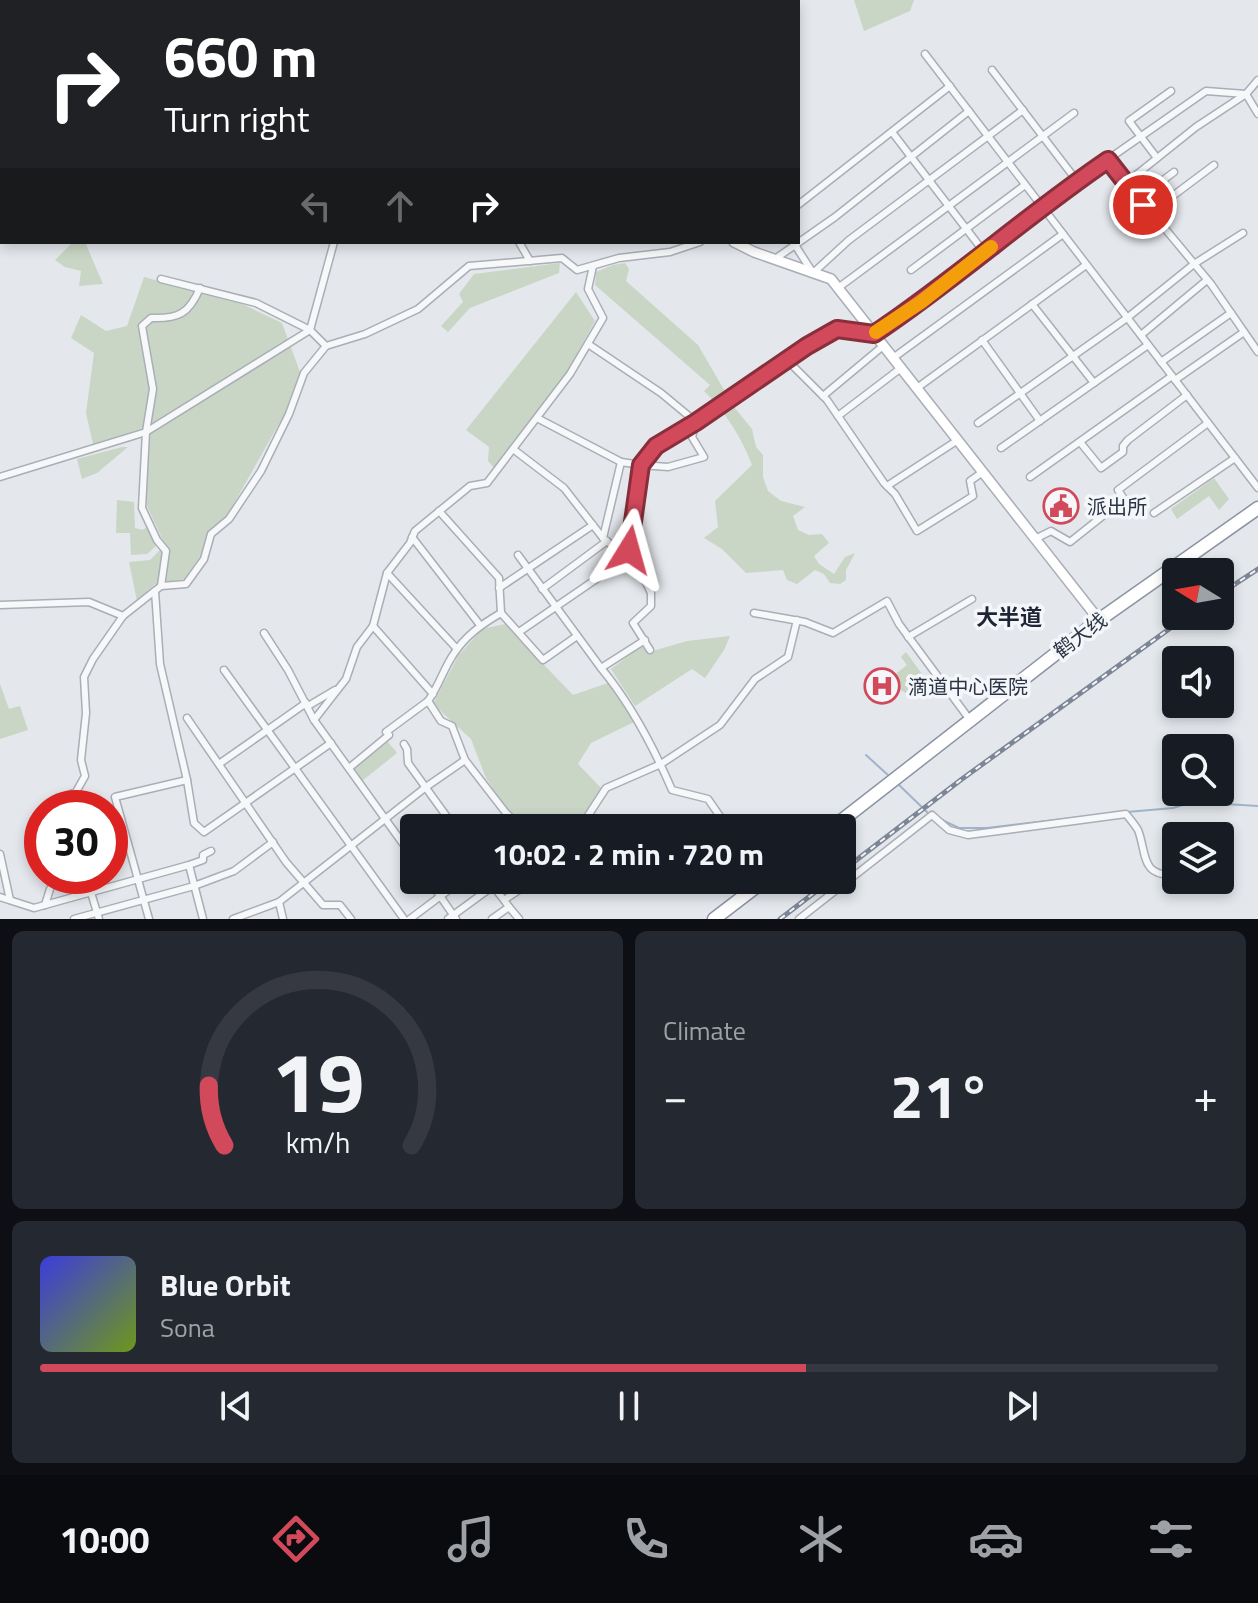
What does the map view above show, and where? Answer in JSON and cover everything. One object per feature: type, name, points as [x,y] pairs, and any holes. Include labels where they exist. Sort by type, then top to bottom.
[{"type":"highway","name":"鹤大线","points":[[850,814],[1099,620],[1258,508]]},
{"type":"highway","points":[[714,919],[747,894]]},
{"type":"street","points":[[925,54],[1258,488]]},
{"type":"street","points":[[992,70],[1077,181]]},
{"type":"street","points":[[1126,183],[1196,127],[1246,94],[1258,80]]},
{"type":"street","points":[[800,203],[950,86]]},
{"type":"street","points":[[1157,158],[1129,121],[1171,91]]},
{"type":"street","points":[[519,632],[627,558],[641,465],[656,446],[837,329],[874,334],[921,302],[1077,181],[1206,91],[1246,94]]},
{"type":"street","points":[[1246,94],[1258,114]]},
{"type":"street","points":[[813,273],[849,240],[1023,110]]},
{"type":"street","points":[[800,240],[969,111]]},
{"type":"street","points":[[838,288],[1074,113]]},
{"type":"street","points":[[892,132],[984,252]]},
{"type":"street","points":[[1108,160],[1207,280],[1258,352]]},
{"type":"street","points":[[1150,213],[1214,165]]},
{"type":"street","points":[[1138,199],[1174,172]]},
{"type":"street","points":[[911,270],[1025,185]]},
{"type":"street","points":[[978,423],[1127,318],[1194,264],[1243,233]]},
{"type":"street","points":[[893,358],[1063,234]]},
{"type":"street","points":[[0,477],[146,432],[310,330],[333,244]]},
{"type":"street","points":[[520,244],[530,261]]},
{"type":"street","points":[[77,790],[85,776],[81,760],[86,713],[84,677],[123,616],[158,589],[186,584],[204,559],[211,534],[229,519],[261,471],[289,414],[304,373],[326,346],[365,334],[418,309],[469,266],[562,258],[577,270],[619,258],[670,252],[694,244]]},
{"type":"street","points":[[739,244],[831,279],[1099,620]]},
{"type":"street","points":[[775,259],[794,244],[813,273]]},
{"type":"street","points":[[917,388],[1086,265]]},
{"type":"street","points":[[314,720],[346,679],[357,647],[373,626],[387,573],[415,531],[470,486],[487,483],[570,374],[603,318],[588,289],[593,266]]},
{"type":"street","points":[[161,279],[256,303],[310,330],[326,346]]},
{"type":"street","points":[[1141,335],[1207,280]]},
{"type":"street","points":[[200,288],[193,304],[174,318],[151,318],[142,326],[153,389],[146,432],[142,508],[157,540],[166,551],[158,589],[160,664],[194,823],[204,832],[331,743]]},
{"type":"street","points":[[1032,304],[1094,383]]},
{"type":"street","points":[[1161,362],[1231,313]]},
{"type":"street","points":[[1030,477],[1244,332]]},
{"type":"street","points":[[982,340],[1040,421]]},
{"type":"street","points":[[588,344],[661,393],[696,422]]},
{"type":"street","points":[[1001,448],[1148,345]]},
{"type":"street","points":[[823,396],[883,346]]},
{"type":"street","points":[[788,361],[823,396],[917,531],[973,496],[970,481],[983,472]]},
{"type":"street","points":[[838,416],[901,368]]},
{"type":"street","points":[[1080,442],[1101,468],[1123,452],[1128,440],[1187,395]]},
{"type":"street","points":[[537,418],[621,462],[668,467],[704,457],[692,437],[696,422]]},
{"type":"street","points":[[1035,539],[1051,531],[1070,542],[1124,499],[1118,490],[1208,423]]},
{"type":"street","points":[[887,486],[958,440]]},
{"type":"street","points":[[513,449],[564,488],[605,540],[639,568],[651,593],[651,606],[633,623],[650,650]]},
{"type":"street","points":[[1154,513],[1235,458]]},
{"type":"street","points":[[542,589],[605,540],[621,462]]},
{"type":"street","points":[[439,511],[499,578],[501,613],[543,660],[577,636]]},
{"type":"street","points":[[499,588],[593,525]]},
{"type":"street","points":[[412,537],[480,625]]},
{"type":"street","points":[[518,555],[619,690],[661,764],[672,790],[708,799],[718,814]]},
{"type":"street","points":[[387,573],[457,649]]},
{"type":"street","points":[[908,637],[972,599]]},
{"type":"street","points":[[754,613],[797,620],[833,633],[887,601],[908,637],[970,720]]},
{"type":"street","points":[[0,605],[89,602],[123,616]]},
{"type":"street","points":[[349,768],[389,735],[386,732],[428,701],[457,649],[480,625],[501,613]]},
{"type":"street","points":[[589,814],[606,788],[661,764],[720,725],[755,679],[788,657],[797,620]]},
{"type":"street","points":[[373,626],[433,694]]},
{"type":"street","points":[[264,633],[314,720],[400,840]]},
{"type":"street","points":[[601,668],[645,640]]},
{"type":"street","points":[[224,670],[404,919]]},
{"type":"street","points":[[219,764],[266,730],[338,689]]},
{"type":"street","points":[[428,701],[441,721],[452,726],[465,760],[507,814]]},
{"type":"street","points":[[187,718],[303,881],[323,905],[340,905],[351,919]]},
{"type":"street","points":[[404,744],[408,763],[445,814]]},
{"type":"street","points":[[233,919],[279,902],[465,760]]},
{"type":"street","points":[[149,919],[115,797],[187,780]]},
{"type":"street","points":[[799,919],[932,815],[949,830],[968,835],[1126,814],[1138,830],[1143,860],[1153,870],[1162,873]]},
{"type":"street","points":[[74,919],[98,916],[234,871],[273,842]]},
{"type":"street","points":[[128,881],[203,860],[203,855],[211,851]]},
{"type":"street","points":[[0,854],[10,900]]},
{"type":"street","points":[[189,865],[203,919]]},
{"type":"street","points":[[34,908],[46,904],[49,894]]},
{"type":"street","points":[[0,897],[34,908],[81,894]]},
{"type":"street","points":[[92,894],[98,916]]},
{"type":"street","points":[[410,919],[444,894]]},
{"type":"street","points":[[441,896],[453,918],[479,894]]},
{"type":"street","points":[[500,894],[519,919]]},
{"type":"street","points":[[492,919],[518,894]]},
{"type":"street","points":[[279,902],[283,919]]},
{"type":"street","points":[[34,908],[38,919]]},
{"type":"green space","points":[[854,0],[914,0],[910,11],[864,31]]},
{"type":"green space","points":[[71,244],[86,244],[103,284],[79,286],[81,271],[65,267],[55,260]]},
{"type":"green space","points":[[560,263],[559,273],[470,308],[448,332],[441,326],[463,302],[459,294],[474,274]]},
{"type":"green space","points":[[625,263],[629,269],[626,281],[698,345],[734,407],[752,429],[756,447],[763,455],[763,477],[768,491],[781,501],[805,507],[793,516],[798,530],[809,535],[822,534],[829,543],[814,556],[819,564],[834,574],[845,557],[855,553],[846,570],[846,580],[840,584],[830,583],[824,574],[815,570],[797,584],[787,580],[783,570],[746,573],[722,549],[704,538],[718,527],[715,501],[752,465],[732,425],[704,391],[710,385],[595,285],[596,272]]},
{"type":"green space","points":[[144,277],[238,302],[282,323],[300,372],[285,413],[228,514],[206,536],[201,555],[184,579],[155,584],[137,601],[129,562],[150,560],[165,545],[147,506],[143,428],[93,444],[86,413],[94,353],[71,338],[81,315],[106,331],[127,326]]},
{"type":"green space","points":[[576,292],[595,321],[568,370],[494,468],[488,461],[489,447],[466,430]]},
{"type":"green space","points":[[128,447],[97,473],[82,479],[77,459]]},
{"type":"green space","points":[[1214,478],[1229,499],[1219,510],[1209,496],[1177,519],[1171,509]]},
{"type":"green space","points":[[117,500],[134,502],[135,528],[142,530],[148,527],[157,545],[147,554],[131,555],[130,533],[116,533]]},
{"type":"green space","points":[[505,624],[573,695],[608,683],[634,722],[591,743],[578,764],[601,788],[584,814],[510,814],[486,778],[471,739],[433,704],[458,656],[482,629]]},
{"type":"green space","points":[[730,636],[705,678],[692,669],[635,706],[611,669],[644,644],[649,652],[687,641]]},
{"type":"green space","points":[[906,652],[930,685],[910,695],[885,682],[907,665],[901,657]]},
{"type":"green space","points":[[0,684],[9,709],[20,706],[28,730],[0,739]]},
{"type":"green space","points":[[388,742],[397,753],[362,781],[353,769]]},
{"type":"waterway","points":[[866,755],[889,776]]},
{"type":"waterway","points":[[897,783],[929,814]]},
{"type":"waterway","points":[[1127,812],[1173,808],[1192,802],[1258,806]]},
{"type":"waterway","points":[[942,820],[959,828],[987,828],[1081,817]]},
{"type":"railway","points":[[1234,585],[1258,569]]},
{"type":"railway","points":[[856,860],[1168,630]]},
{"type":"railway","points":[[780,919],[813,894]]},
{"type":"slow traffic","points":[[876,332],[921,302],[991,247]]},
{"type":"place","name":"派出所","points":[[1061,506]]},
{"type":"place","name":"滴道中心医院","points":[[882,686]]},
{"type":"district","name":"大半道","points":[[1009,617]]},
{"type":"route","points":[[629,550],[641,465],[656,446],[837,329],[874,334],[1108,160],[1143,205]]}]
